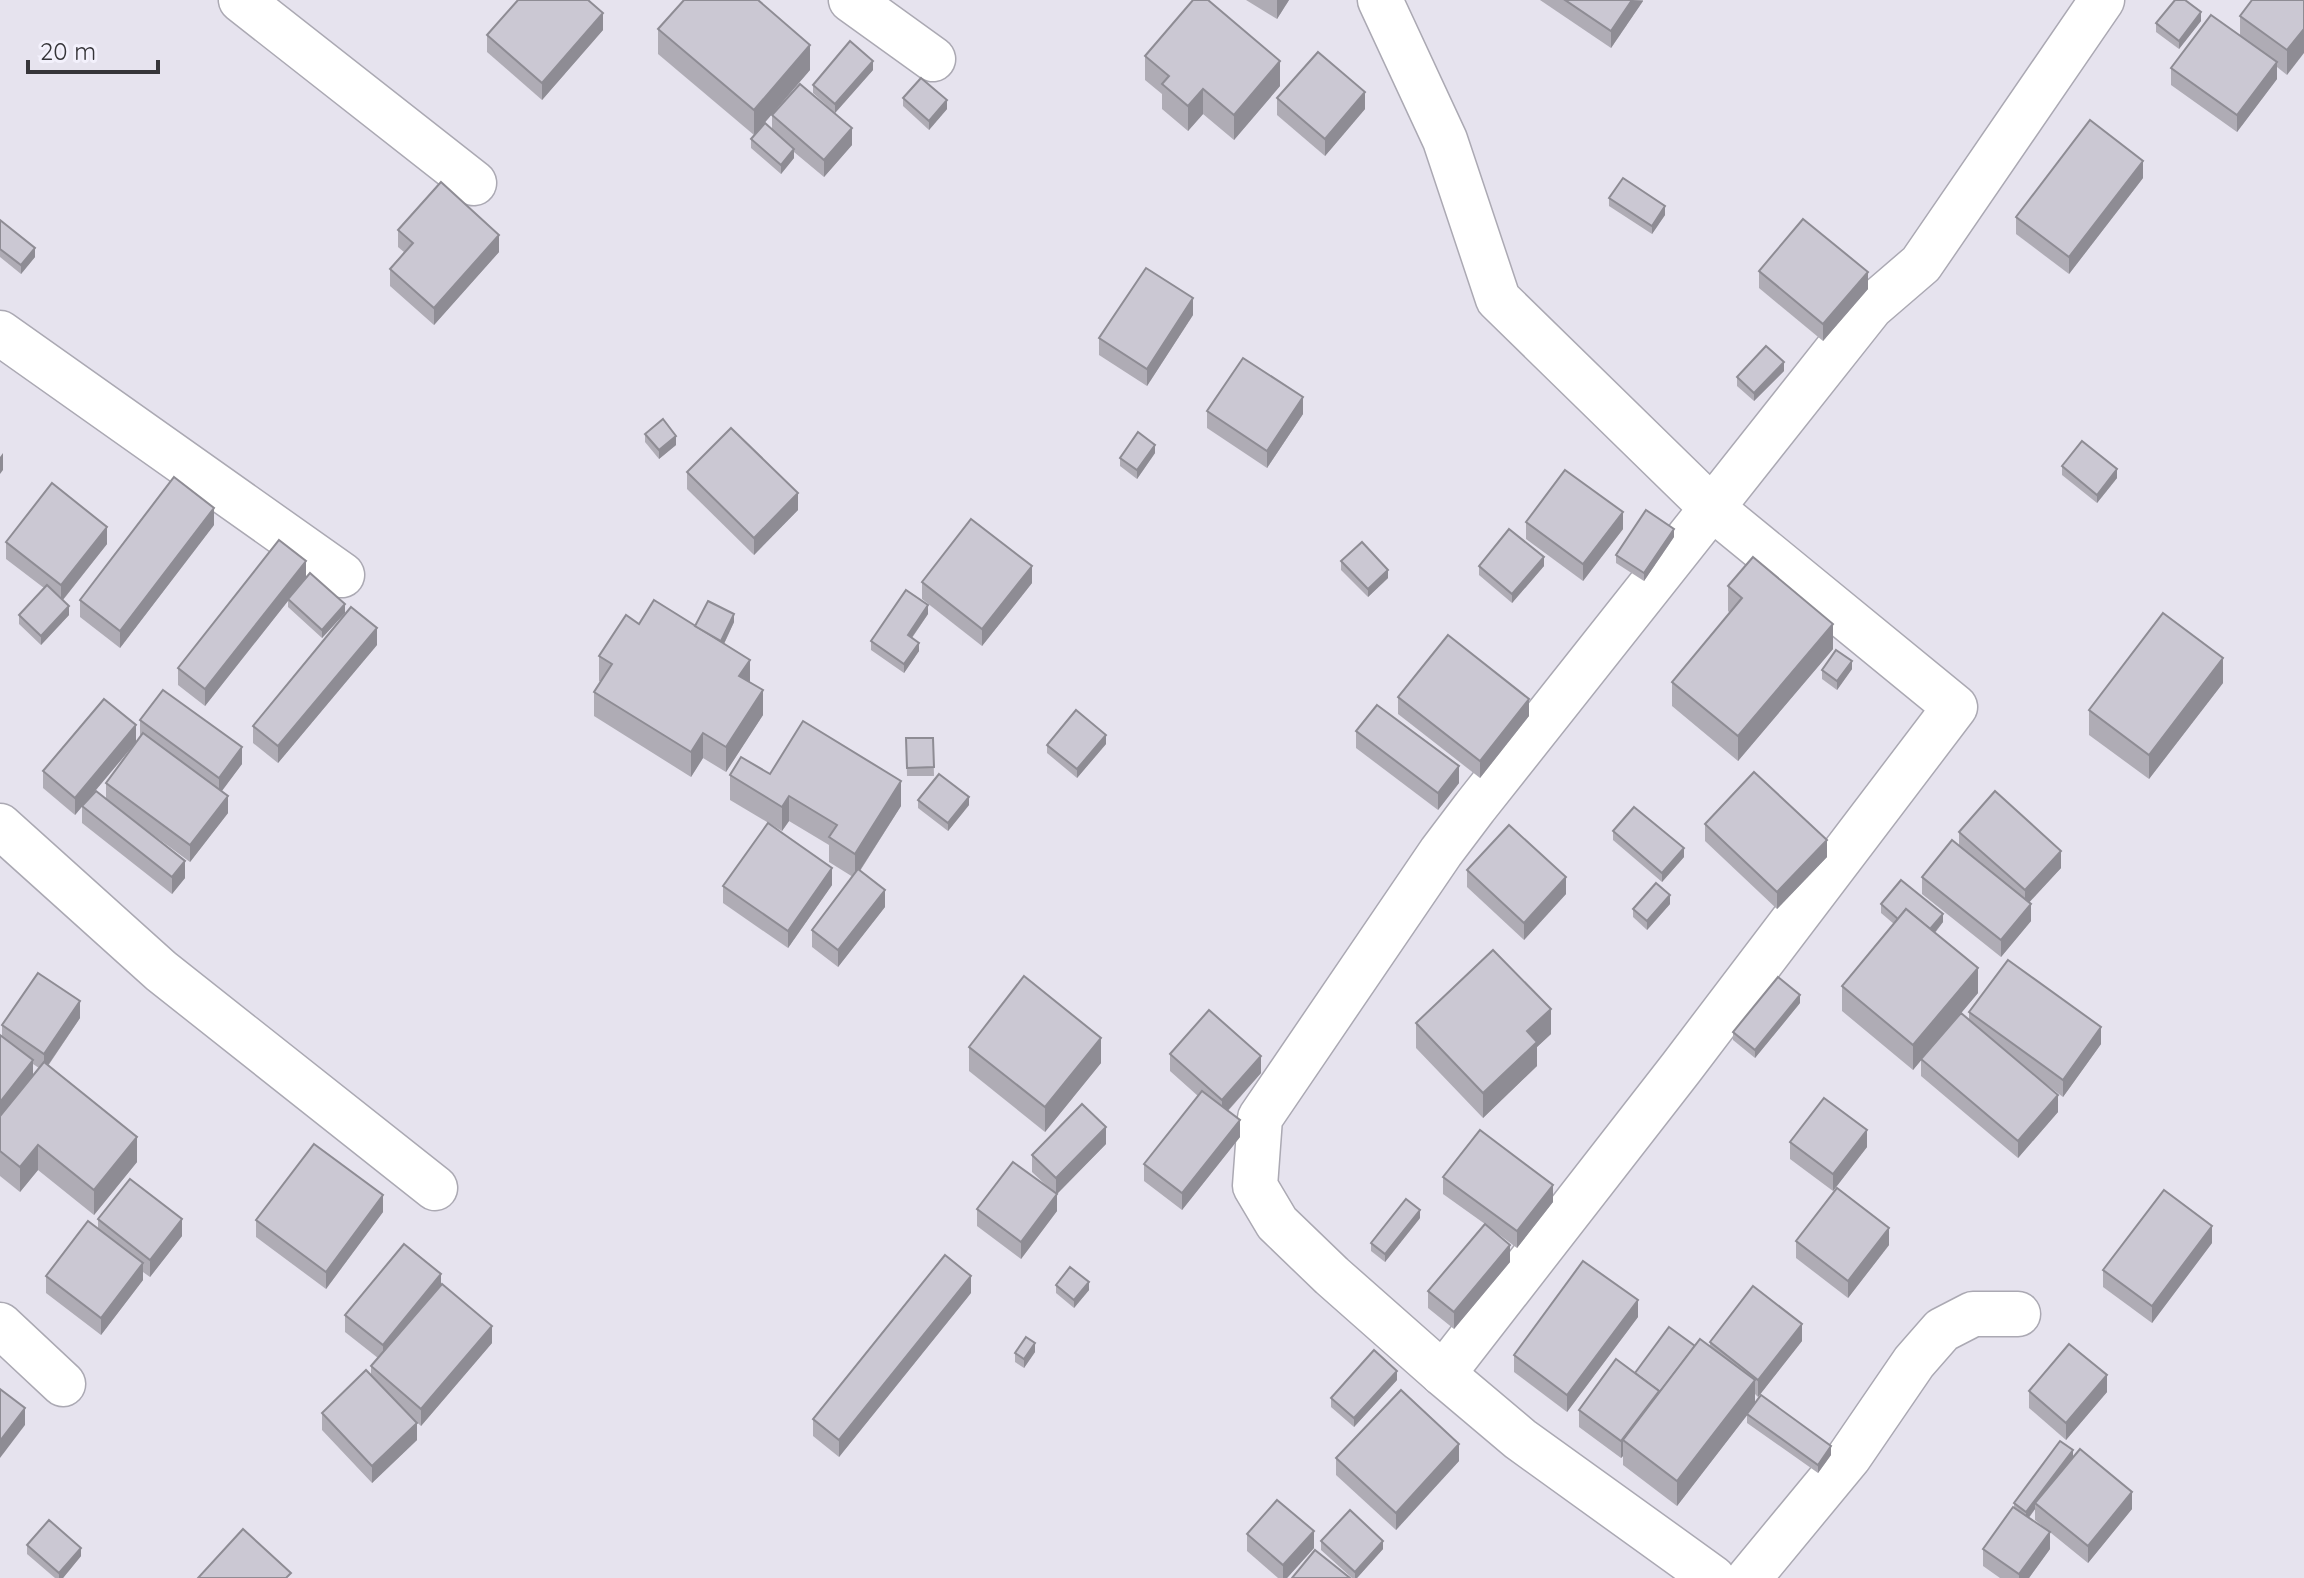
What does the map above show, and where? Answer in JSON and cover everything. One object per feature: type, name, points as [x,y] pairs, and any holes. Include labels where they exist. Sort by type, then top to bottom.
[{"type":"street","points":[[241,0],[474,183]]},
{"type":"street","points":[[851,0],[933,59]]},
{"type":"street","points":[[1380,0],[1445,140],[1498,299],[1712,508],[1955,707],[1681,1068],[1443,1374]]},
{"type":"street","points":[[1713,1578],[1520,1439],[1332,1276],[1277,1223],[1255,1186],[1260,1118],[1449,841],[1545,715],[1871,307],[1921,264],[2102,0]]},
{"type":"street","points":[[0,333],[342,575]]},
{"type":"street","points":[[0,826],[161,971],[435,1188]]},
{"type":"street","points":[[1749,1578],[1849,1457],[1914,1362],[1942,1330],[1973,1314],[2018,1314]]},
{"type":"street","points":[[0,1325],[63,1384]]},
{"type":"building","points":[[518,0],[588,0],[603,13],[542,83],[487,35]]},
{"type":"building","points":[[684,0],[758,0],[810,45],[754,110],[658,29]]},
{"type":"building","points":[[1193,0],[1208,0],[1280,61],[1234,115],[1203,89],[1188,106],[1162,84],[1169,76],[1145,56]]},
{"type":"building","points":[[1565,0],[1632,0],[1611,31]]},
{"type":"building","points":[[2175,0],[2185,0],[2201,12],[2179,41],[2156,23]]},
{"type":"building","points":[[2252,0],[2304,0],[2304,29],[2287,50],[2240,16]]},
{"type":"building","points":[[2211,15],[2277,62],[2237,115],[2171,68]]},
{"type":"building","points":[[850,41],[873,61],[835,104],[813,85]]},
{"type":"building","points":[[1318,52],[1365,92],[1325,139],[1277,98]]},
{"type":"building","points":[[921,78],[947,100],[929,121],[903,98]]},
{"type":"building","points":[[800,84],[852,128],[824,160],[772,115]]},
{"type":"building","points":[[2090,120],[2143,161],[2069,257],[2016,217]]},
{"type":"building","points":[[765,123],[794,149],[781,165],[751,139]]},
{"type":"building","points":[[1623,178],[1665,206],[1652,226],[1609,198]]},
{"type":"building","points":[[441,182],[499,235],[434,308],[390,269],[413,243],[398,230]]},
{"type":"building","points":[[1803,219],[1868,272],[1823,324],[1759,271]]},
{"type":"building","points":[[0,220],[35,248],[21,265],[0,249]]},
{"type":"building","points":[[1146,268],[1193,298],[1147,369],[1099,338]]},
{"type":"building","points":[[1766,346],[1784,362],[1754,393],[1737,377]]},
{"type":"building","points":[[1243,358],[1303,397],[1267,451],[1207,411]]},
{"type":"building","points":[[663,419],[676,436],[659,450],[645,434]]},
{"type":"building","points":[[731,428],[798,493],[754,538],[687,472]]},
{"type":"building","points":[[1138,432],[1155,445],[1137,470],[1120,458]]},
{"type":"building","points":[[2082,441],[2117,469],[2097,495],[2062,466]]},
{"type":"building","points":[[1565,470],[1623,512],[1583,564],[1526,522]]},
{"type":"building","points":[[174,477],[214,508],[120,631],[80,600]]},
{"type":"building","points":[[52,483],[107,527],[61,585],[6,542]]},
{"type":"building","points":[[1646,510],[1674,529],[1644,573],[1616,555]]},
{"type":"building","points":[[971,519],[1032,566],[982,629],[922,582]]},
{"type":"building","points":[[1509,529],[1544,557],[1512,594],[1479,566]]},
{"type":"building","points":[[279,540],[306,561],[205,689],[178,668]]},
{"type":"building","points":[[1362,542],[1388,570],[1368,589],[1341,561]]},
{"type":"building","points":[[1753,557],[1833,624],[1738,736],[1672,682],[1742,598],[1728,586]]},
{"type":"building","points":[[310,573],[345,604],[322,630],[288,599]]},
{"type":"building","points":[[47,585],[69,606],[41,636],[19,615]]},
{"type":"building","points":[[906,590],[928,605],[908,635],[919,643],[904,664],[871,641]]},
{"type":"building","points":[[654,600],[750,660],[739,676],[763,690],[726,747],[703,733],[691,752],[594,692],[612,664],[599,656],[626,615],[639,624]]},
{"type":"building","points":[[708,601],[734,614],[721,641],[695,626]]},
{"type":"building","points":[[351,607],[377,628],[278,746],[253,726]]},
{"type":"building","points":[[2163,613],[2223,658],[2149,755],[2089,710]]},
{"type":"building","points":[[1448,635],[1529,699],[1480,761],[1398,697]]},
{"type":"building","points":[[1836,650],[1852,661],[1837,681],[1822,670]]},
{"type":"building","points":[[163,690],[242,747],[219,778],[140,720]]},
{"type":"building","points":[[104,699],[136,725],[75,798],[43,771]]},
{"type":"building","points":[[1377,705],[1459,766],[1438,793],[1356,731]]},
{"type":"building","points":[[1076,710],[1106,735],[1077,769],[1047,745]]},
{"type":"building","points":[[803,721],[901,781],[855,854],[829,837],[837,825],[789,796],[782,807],[730,775],[741,757],[770,774]]},
{"type":"building","points":[[143,733],[228,796],[190,845],[106,783]]},
{"type":"building","points":[[906,738],[933,738],[934,767],[907,768]]},
{"type":"building","points":[[1754,772],[1827,840],[1777,892],[1705,824]]},
{"type":"building","points":[[939,774],[969,797],[948,823],[918,800]]},
{"type":"building","points":[[96,791],[185,861],[172,877],[82,806]]},
{"type":"building","points":[[1995,791],[2061,851],[2025,890],[1959,832]]},
{"type":"building","points":[[1634,807],[1684,848],[1662,873],[1613,831]]},
{"type":"building","points":[[768,823],[832,868],[788,931],[723,886]]},
{"type":"building","points":[[1509,825],[1566,877],[1524,923],[1467,870]]},
{"type":"building","points":[[1952,840],[2031,904],[2001,940],[1922,877]]},
{"type":"building","points":[[858,869],[885,890],[838,950],[812,930]]},
{"type":"building","points":[[1901,880],[1943,914],[1930,929],[1906,909],[1898,919],[1881,904]]},
{"type":"building","points":[[1656,883],[1670,895],[1647,921],[1633,909]]},
{"type":"building","points":[[1906,909],[1978,968],[1913,1045],[1842,986]]},
{"type":"building","points":[[1493,950],[1551,1009],[1527,1031],[1537,1042],[1483,1093],[1416,1023]]},
{"type":"building","points":[[2008,960],[2101,1027],[2063,1080],[1969,1012]]},
{"type":"building","points":[[38,973],[80,1001],[44,1054],[2,1025]]},
{"type":"building","points":[[1024,976],[1101,1038],[1045,1107],[969,1047]]},
{"type":"building","points":[[1778,977],[1800,995],[1755,1050],[1733,1032]]},
{"type":"building","points":[[1209,1010],[1261,1056],[1222,1100],[1170,1054]]},
{"type":"building","points":[[1961,1013],[2058,1095],[2018,1141],[1921,1059]]},
{"type":"building","points":[[0,1035],[33,1060],[0,1102]]},
{"type":"building","points":[[44,1062],[137,1137],[94,1190],[38,1145],[20,1167],[0,1151],[0,1116]]},
{"type":"building","points":[[1202,1091],[1240,1120],[1182,1193],[1144,1164]]},
{"type":"building","points":[[1824,1098],[1867,1130],[1833,1174],[1790,1142]]},
{"type":"building","points":[[1082,1104],[1106,1127],[1056,1178],[1032,1155]]},
{"type":"building","points":[[1480,1130],[1553,1185],[1517,1231],[1443,1177]]},
{"type":"building","points":[[314,1144],[383,1195],[326,1272],[256,1220]]},
{"type":"building","points":[[1013,1162],[1057,1194],[1021,1242],[977,1209]]},
{"type":"building","points":[[130,1179],[182,1219],[150,1260],[98,1219]]},
{"type":"building","points":[[1837,1188],[1889,1228],[1848,1281],[1796,1241]]},
{"type":"building","points":[[2164,1190],[2212,1226],[2152,1306],[2103,1270]]},
{"type":"building","points":[[1406,1199],[1420,1210],[1385,1254],[1371,1243]]},
{"type":"building","points":[[88,1221],[143,1263],[101,1318],[46,1276]]},
{"type":"building","points":[[1485,1224],[1510,1245],[1454,1312],[1428,1291]]},
{"type":"building","points":[[404,1244],[441,1274],[383,1345],[345,1315]]},
{"type":"building","points":[[945,1255],[971,1276],[839,1440],[813,1419]]},
{"type":"building","points":[[1583,1261],[1638,1300],[1567,1395],[1514,1355]]},
{"type":"building","points":[[1070,1267],[1089,1282],[1074,1300],[1056,1285]]},
{"type":"building","points":[[442,1284],[492,1326],[421,1409],[371,1366]]},
{"type":"building","points":[[1753,1286],[1802,1324],[1758,1380],[1710,1342]]},
{"type":"building","points":[[1669,1327],[1695,1346],[1659,1393],[1635,1373]]},
{"type":"building","points":[[1026,1337],[1035,1343],[1024,1359],[1015,1353]]},
{"type":"building","points":[[1700,1339],[1755,1380],[1677,1481],[1623,1440]]},
{"type":"building","points":[[2069,1344],[2107,1375],[2066,1423],[2029,1391]]},
{"type":"building","points":[[1374,1350],[1397,1371],[1354,1418],[1331,1398]]},
{"type":"building","points":[[1616,1359],[1659,1391],[1621,1441],[1579,1410]]},
{"type":"building","points":[[366,1370],[417,1423],[372,1466],[322,1413]]},
{"type":"building","points":[[0,1389],[25,1408],[0,1441]]},
{"type":"building","points":[[1401,1390],[1459,1444],[1396,1513],[1336,1458]]},
{"type":"building","points":[[1761,1395],[1831,1446],[1818,1465],[1747,1414]]},
{"type":"building","points":[[2060,1441],[2073,1450],[2026,1512],[2014,1503]]},
{"type":"building","points":[[2080,1449],[2132,1492],[2088,1546],[2035,1503]]},
{"type":"building","points":[[1277,1500],[1314,1531],[1283,1565],[1247,1534]]},
{"type":"building","points":[[2013,1507],[2050,1532],[2019,1574],[1983,1549]]},
{"type":"building","points":[[1350,1510],[1383,1541],[1355,1572],[1321,1541]]},
{"type":"building","points":[[49,1520],[81,1548],[59,1573],[27,1545]]},
{"type":"building","points":[[243,1529],[291,1573],[286,1578],[198,1578]]},
{"type":"building","points":[[1315,1550],[1350,1578],[1292,1578]]}]
